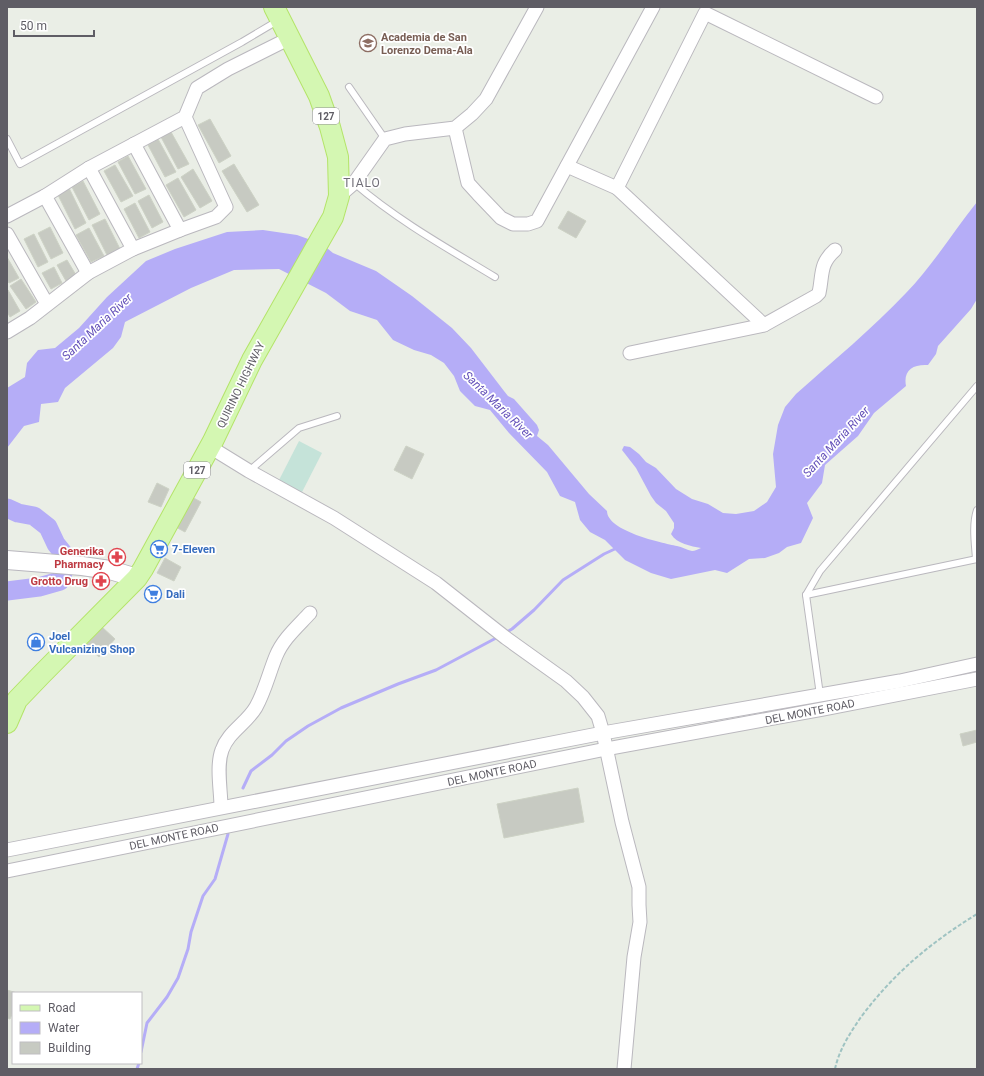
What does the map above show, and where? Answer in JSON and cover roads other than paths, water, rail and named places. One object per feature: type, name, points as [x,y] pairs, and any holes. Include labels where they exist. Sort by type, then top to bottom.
[{"type":"main road","name":"QUIRINO HIGHWAY","points":[[7,723],[17,700],[137,578],[210,447],[252,360],[325,232],[346,190],[330,127],[319,96],[277,13]]},
{"type":"street","points":[[346,190],[385,139],[405,134],[455,128],[472,114],[486,99],[537,7]]},
{"type":"street","points":[[455,128],[468,182],[501,218],[513,224],[528,224],[537,221],[652,7]]},
{"type":"street","points":[[617,188],[705,13],[876,97]]},
{"type":"street","points":[[7,216],[45,196],[90,168],[185,117],[197,88],[228,69],[290,38]]},
{"type":"street","points":[[7,332],[30,318],[88,273],[133,250],[180,230],[216,217],[226,207],[185,117]]},
{"type":"street","points":[[134,144],[180,230]]},
{"type":"street","points":[[567,166],[617,188],[764,325]]},
{"type":"street","points":[[90,168],[133,250]]},
{"type":"street","points":[[45,196],[88,273]]},
{"type":"street","points":[[7,234],[47,304]]},
{"type":"street","points":[[630,353],[764,325],[819,293],[822,269],[828,257],[835,250]]},
{"type":"street","points":[[210,447],[250,472],[334,518],[436,584],[502,635],[566,681],[583,697],[598,716],[622,822],[639,887],[640,922],[634,957],[624,1069]]},
{"type":"street","points":[[12,560],[110,570],[137,578]]},
{"type":"street","points":[[222,807],[220,761],[225,743],[249,717],[256,707],[266,687],[276,656],[288,636],[310,613]]},
{"type":"street","name":"DEL MONTE ROAD","points":[[7,850],[603,733],[900,681],[977,664]]},
{"type":"street","name":"DEL MONTE ROAD","points":[[7,871],[606,749],[823,710],[977,679]]},
{"type":"street","points":[[820,694],[823,710]]},
{"type":"street","points":[[156,820],[160,839]]},
{"type":"lane","points":[[7,139],[20,164],[242,42],[277,13]]},
{"type":"lane","points":[[349,87],[385,139]]},
{"type":"lane","points":[[346,190],[381,206],[495,277]]},
{"type":"lane","points":[[820,694],[806,595],[820,571],[977,386]]},
{"type":"lane","points":[[250,472],[299,428],[336,416]]},
{"type":"lane","points":[[806,595],[976,559],[975,521],[977,510]]},
{"type":"water","name":"Santa Maria River","points":[[977,202],[977,299],[971,309],[938,346],[936,354],[928,365],[910,369],[905,380],[906,386],[874,413],[858,436],[825,465],[822,483],[807,503],[813,518],[801,543],[787,547],[779,553],[765,558],[749,559],[727,573],[715,570],[671,579],[651,573],[625,560],[605,540],[590,532],[580,520],[575,502],[560,496],[547,472],[509,433],[490,410],[475,406],[460,391],[454,376],[444,363],[431,355],[414,350],[393,340],[377,320],[350,311],[326,293],[279,269],[234,270],[191,288],[125,322],[121,337],[113,348],[65,388],[58,402],[41,404],[39,422],[24,426],[7,448],[7,388],[25,377],[27,363],[38,350],[55,348],[79,328],[107,297],[146,261],[175,249],[227,232],[263,230],[297,235],[322,244],[333,253],[376,271],[412,296],[452,328],[471,348],[508,396],[514,399],[537,425],[539,430],[537,436],[548,445],[589,494],[607,511],[609,518],[616,524],[636,535],[694,551],[701,548],[680,542],[671,534],[674,528],[674,523],[666,511],[656,503],[651,496],[636,468],[622,450],[624,446],[630,447],[639,454],[646,462],[656,468],[676,489],[692,499],[708,504],[723,513],[736,514],[754,511],[767,502],[776,487],[773,454],[778,425],[785,407],[796,394],[866,332],[906,293],[934,260]]},
{"type":"waterway","points":[[7,508],[18,513],[34,516],[48,527],[56,544],[68,559],[60,581],[39,587],[7,591]]},
{"type":"waterway","points":[[505,633],[512,629],[534,610],[563,580],[604,554],[617,548]]},
{"type":"waterway","points":[[243,788],[251,771],[272,755],[286,741],[308,726],[341,708],[436,670],[498,637]]},
{"type":"waterway","points":[[142,1047],[147,1023],[167,997],[178,978],[203,896],[215,879],[228,834]]},
{"type":"waterway","points":[[137,1069],[139,1064]]},
{"type":"place","name":"Academia de San Lorenzo Dema-Ala","points":[[368,43]]},
{"type":"place","name":"7-Eleven","points":[[159,549]]},
{"type":"place","name":"Generika Pharmacy","points":[[117,557]]},
{"type":"place","name":"Grotto Drug","points":[[101,581]]},
{"type":"place","name":"Dali","points":[[153,594]]},
{"type":"place","name":"Joel Vulcanizing Shop","points":[[36,642]]},
{"type":"district","name":"TIALO","points":[[362,183]]}]
